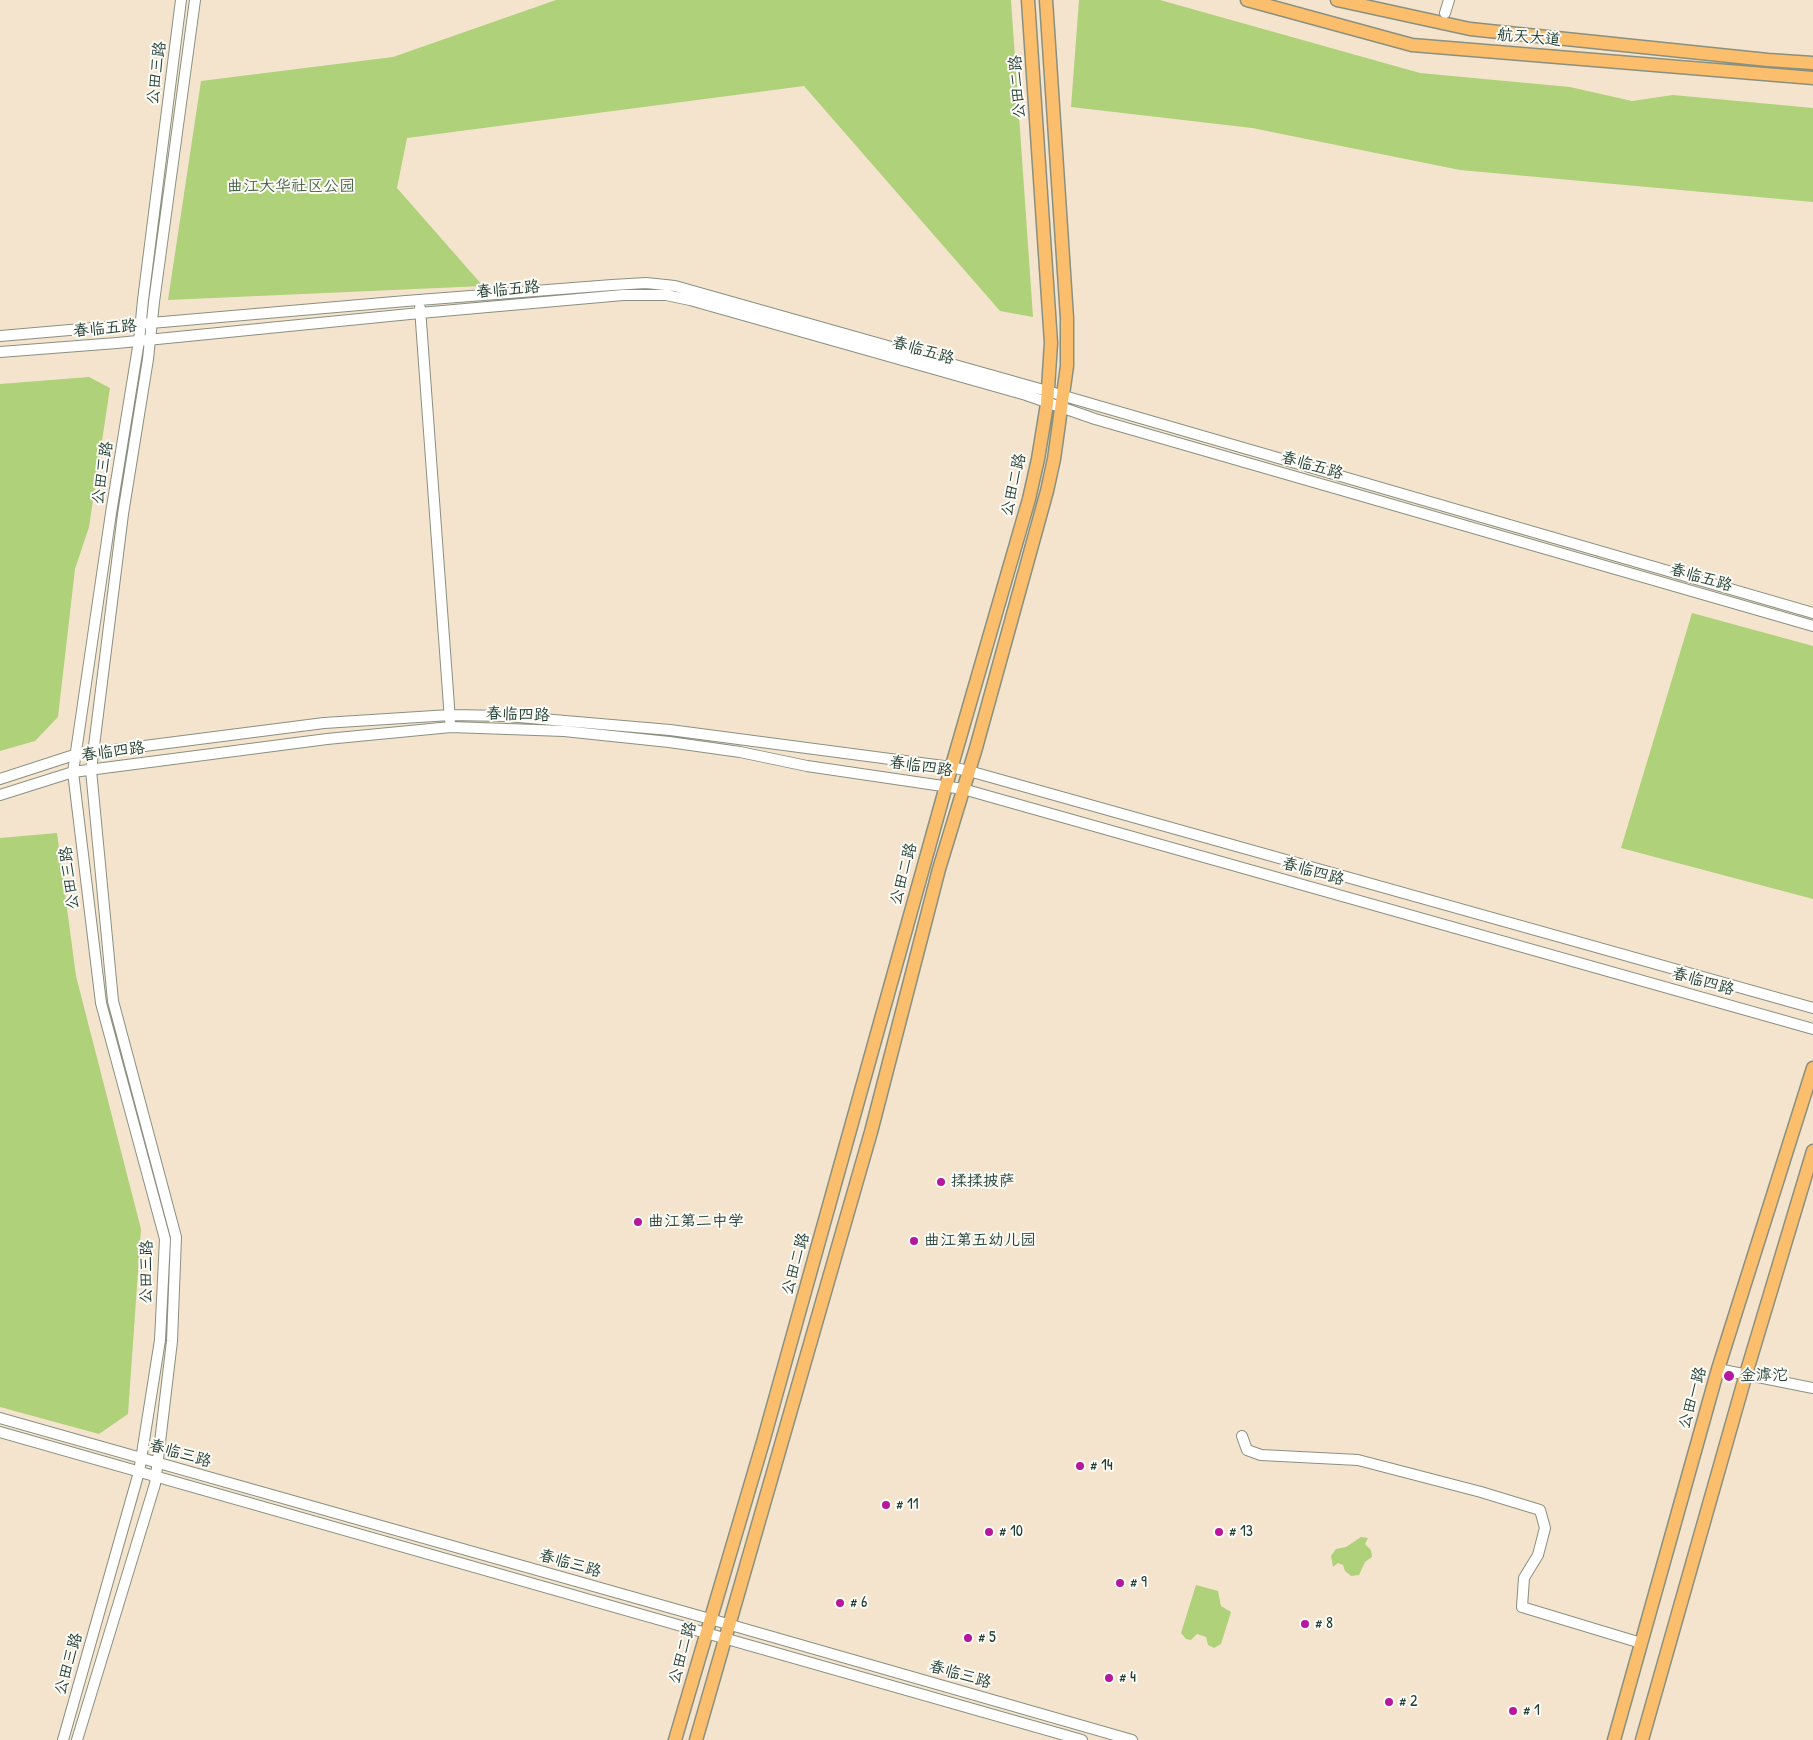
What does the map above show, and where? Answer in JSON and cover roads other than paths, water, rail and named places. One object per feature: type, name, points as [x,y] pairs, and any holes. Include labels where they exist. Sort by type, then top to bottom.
[{"type":"main road","name":"公田二路","points":[[675,1740],[781,1377],[951,767],[1029,499],[1038,458],[1047,397],[1051,342],[1028,0]]},
{"type":"main road","name":"公田二路","points":[[696,1740],[868,1142],[939,869],[969,771],[1047,491],[1067,366],[1067,318],[1046,0]]},
{"type":"main road","name":"航天大道","points":[[1247,0],[1412,45],[1813,78]]},
{"type":"main road","name":"航天大道","points":[[1337,0],[1470,29],[1813,63]]},
{"type":"main road","name":"公田一路","points":[[1614,1740],[1718,1369],[1813,1068]]},
{"type":"main road","points":[[1642,1740],[1746,1374],[1813,1151]]},
{"type":"street","name":"公田三路","points":[[63,1740],[139,1472],[160,1340],[165,1239],[101,1003],[73,772],[139,341],[181,0]]},
{"type":"street","name":"公田三路","points":[[77,1740],[156,1477],[172,1342],[176,1237],[113,1001],[91,770],[123,514],[150,340],[195,0]]},
{"type":"street","points":[[1445,13],[1449,0]]},
{"type":"street","name":"春临五路","points":[[0,336],[621,284],[646,283],[675,286],[718,296],[1062,402],[1813,626]]},
{"type":"street","name":"春临五路","points":[[0,352],[150,340],[623,295],[666,296],[690,300],[1026,395],[1047,397]]},
{"type":"street","points":[[420,300],[451,727]]},
{"type":"street","name":"春临五路","points":[[1062,402],[1813,613]]},
{"type":"street","name":"春临四路","points":[[0,779],[74,756],[324,723],[450,715],[507,716],[670,730],[951,767],[969,771],[1813,1008]]},
{"type":"street","name":"春临四路","points":[[0,795],[73,772],[327,739],[451,727],[564,732],[669,742],[740,752],[807,766],[963,789],[1813,1029]]},
{"type":"street","points":[[1718,1369],[1813,1388]]},
{"type":"street","name":"春临三路","points":[[0,1418],[730,1624],[1132,1740]]},
{"type":"street","name":"春临三路","points":[[0,1432],[726,1637],[1082,1740]]},
{"type":"street","points":[[1242,1436],[1247,1450],[1261,1455],[1358,1460],[1481,1492],[1540,1510],[1545,1528],[1538,1555],[1524,1578],[1522,1607],[1641,1643]]},
{"type":"place","name":"揉揉披萨","points":[[941,1182]]},
{"type":"place","name":"曲江第二中学","points":[[638,1222]]},
{"type":"place","name":"曲江第五幼儿园","points":[[914,1241]]},
{"type":"place","name":"金滹沱","points":[[1729,1376]]},
{"type":"place","name":"# 14","points":[[1080,1466]]},
{"type":"place","name":"# 11","points":[[886,1505]]},
{"type":"place","name":"# 10","points":[[989,1532]]},
{"type":"place","name":"# 13","points":[[1219,1532]]},
{"type":"place","name":"# 9","points":[[1120,1583]]},
{"type":"place","name":"# 6","points":[[840,1603]]},
{"type":"place","name":"# 8","points":[[1305,1624]]},
{"type":"place","name":"# 5","points":[[968,1638]]},
{"type":"place","name":"# 4","points":[[1109,1678]]},
{"type":"place","name":"# 2","points":[[1389,1702]]},
{"type":"place","name":"# 1","points":[[1513,1711]]},
{"type":"park label","name":"曲江大华社区公园","points":[[291,187]]}]
